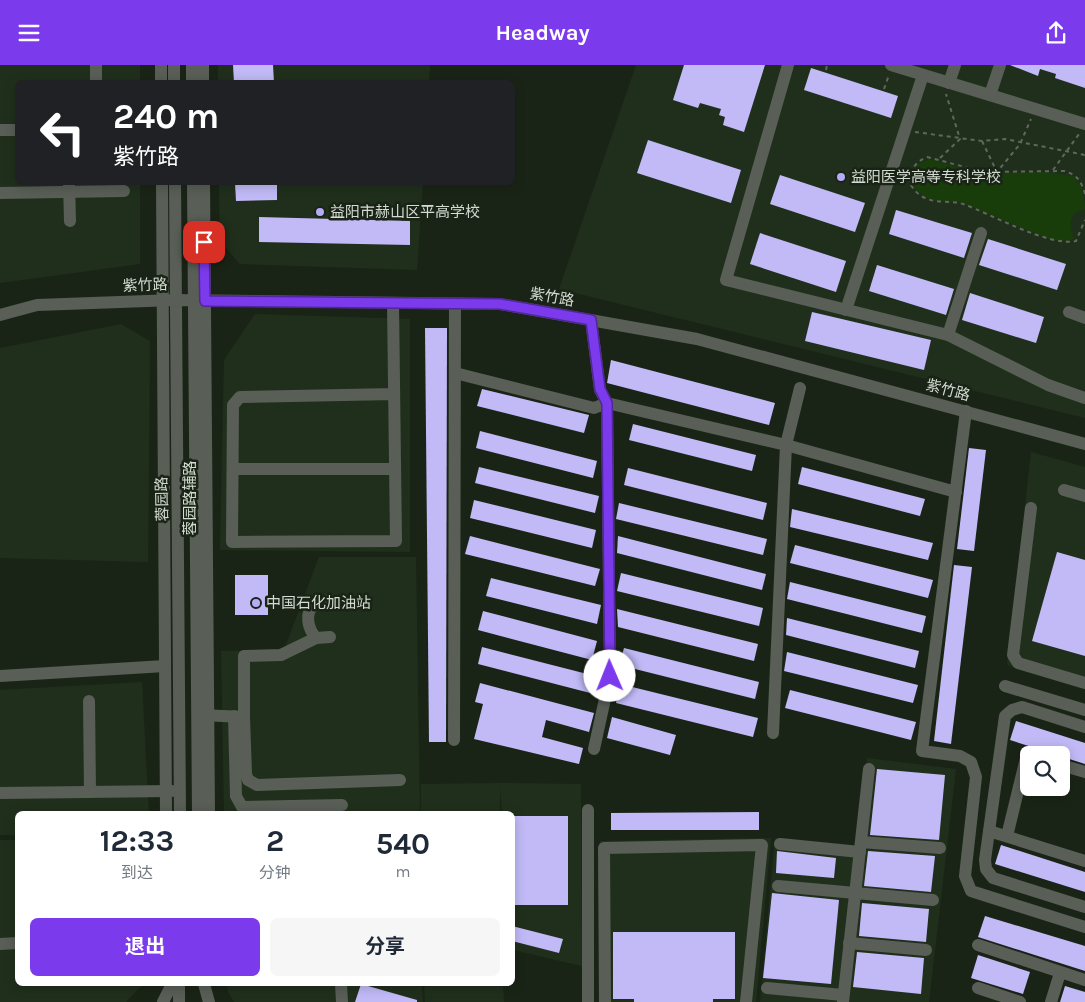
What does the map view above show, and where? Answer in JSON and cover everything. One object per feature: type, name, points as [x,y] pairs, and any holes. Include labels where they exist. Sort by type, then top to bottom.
[{"type":"street","points":[[96,65],[96,80]]},
{"type":"street","points":[[161,65],[162,80]]},
{"type":"street","points":[[174,65],[174,80]]},
{"type":"street","points":[[192,65],[192,80]]},
{"type":"street","points":[[203,65],[203,80]]},
{"type":"street","points":[[788,65],[726,280],[948,335],[1048,385],[1085,398]]},
{"type":"street","points":[[891,65],[1035,109],[1083,128]]},
{"type":"street","points":[[946,82],[955,65]]},
{"type":"street","points":[[990,95],[1000,65]]},
{"type":"street","points":[[846,310],[923,75]]},
{"type":"street","points":[[0,131],[15,130]]},
{"type":"street","name":"蓉园路辅路","points":[[162,185],[169,301],[165,666],[166,811]]},
{"type":"street","name":"蓉园路","points":[[174,185],[169,301],[182,791],[180,811]]},
{"type":"street","points":[[193,185],[200,301]]},
{"type":"street","name":"蓉园路辅路","points":[[204,185],[200,301],[202,715],[209,811]]},
{"type":"street","points":[[70,187],[70,221]]},
{"type":"street","points":[[0,193],[70,187],[124,191]]},
{"type":"street","points":[[948,335],[981,233]]},
{"type":"street","name":"紫竹路","points":[[0,315],[37,305],[169,301],[500,304],[698,339],[1085,443]]},
{"type":"street","points":[[393,303],[396,541],[232,542],[233,405],[240,397],[394,394]]},
{"type":"street","points":[[454,740],[455,304]]},
{"type":"street","points":[[1069,312],[1085,318]]},
{"type":"street","points":[[591,320],[600,389],[607,403],[610,676],[594,749]]},
{"type":"street","points":[[455,373],[594,407],[607,403],[786,445],[956,492]]},
{"type":"street","points":[[773,733],[786,445],[800,388]]},
{"type":"street","points":[[966,411],[922,751],[960,756],[971,762],[976,777],[965,876],[971,891],[1085,927]]},
{"type":"street","points":[[233,469],[395,469]]},
{"type":"street","points":[[1064,490],[1085,496]]},
{"type":"street","points":[[1031,508],[1013,655],[1018,663],[1085,683]]},
{"type":"street","points":[[316,638],[310,631],[308,622],[310,610],[315,604],[330,600]]},
{"type":"street","points":[[330,637],[316,638],[281,655],[244,656],[239,716],[236,796],[242,810],[342,805]]},
{"type":"street","points":[[0,676],[165,666]]},
{"type":"street","points":[[1005,686],[1085,710]]},
{"type":"street","points":[[88,701],[90,792]]},
{"type":"street","points":[[1085,727],[1022,707],[1012,710],[1005,715],[985,860],[986,869],[993,878],[1085,907]]},
{"type":"street","points":[[198,811],[202,715],[239,716]]},
{"type":"street","points":[[239,716],[246,775],[248,780],[257,785],[400,781]]},
{"type":"street","points":[[1070,768],[1085,772]]},
{"type":"street","points":[[767,988],[843,999],[869,769]]},
{"type":"street","points":[[1007,836],[1020,783]]},
{"type":"street","points":[[0,793],[182,791]]},
{"type":"street","points":[[588,810],[588,1002]]},
{"type":"street","points":[[989,831],[1085,861]]},
{"type":"street","points":[[605,1002],[604,848],[762,845],[746,1002]]},
{"type":"street","points":[[780,845],[940,848]]},
{"type":"street","points":[[778,886],[933,900]]},
{"type":"street","points":[[0,944],[15,943]]},
{"type":"street","points":[[849,943],[926,951]]},
{"type":"street","points":[[978,945],[1085,980]]},
{"type":"street","points":[[1051,1002],[1060,973]]},
{"type":"street","points":[[179,986],[179,1002]]},
{"type":"street","points":[[201,1002],[202,986]]},
{"type":"street","points":[[203,986],[210,1002]]},
{"type":"street","points":[[210,986],[210,1002]]},
{"type":"street","points":[[341,986],[342,1002]]},
{"type":"street","points":[[978,989],[1020,1002]]},
{"type":"path","points":[[826,70],[827,65]]},
{"type":"path","points":[[946,82],[960,139]]},
{"type":"path","points":[[997,172],[1020,143],[1035,109]]},
{"type":"path","points":[[1053,171],[1083,128]]},
{"type":"path","points":[[905,129],[960,139],[982,141],[1005,139],[1085,155]]},
{"type":"path","points":[[940,159],[960,139]]},
{"type":"path","points":[[982,141],[997,172]]},
{"type":"path","points":[[1085,194],[1082,184],[1075,174],[1064,171],[997,172],[971,169],[928,157],[919,160],[910,174],[909,182],[913,190],[936,203],[960,203],[1058,242],[1076,241],[1085,220]]},
{"type":"shaded area","points":[[0,65],[140,65],[140,80],[15,80],[15,185],[140,185],[140,264],[0,283]]},
{"type":"shaded area","points":[[218,65],[430,65],[429,80],[218,80]]},
{"type":"shaded area","name":"益阳医学高等专科学校","points":[[636,65],[1085,65],[1085,418],[559,289]]},
{"type":"shaded area","points":[[929,159],[981,174],[1043,172],[1074,176],[1082,191],[1085,209],[1075,213],[1072,217],[1070,224],[1074,238],[1068,241],[1052,240],[960,202],[937,201],[927,198],[914,188],[911,180],[917,165]]},
{"type":"shaded area","name":"益阳市赫山区平高学校","points":[[219,185],[423,185],[417,270],[240,264],[220,241]]},
{"type":"shaded area","points":[[255,314],[410,319],[410,552],[220,550],[224,360]]},
{"type":"shaded area","points":[[121,324],[150,341],[148,562],[0,558],[0,348]]},
{"type":"shaded area","points":[[1031,452],[1085,467],[1085,688],[1007,665]]},
{"type":"shaded area","points":[[319,557],[416,557],[420,811],[224,811],[221,651],[284,650]]},
{"type":"shaded area","points":[[142,682],[149,811],[15,811],[15,835],[0,835],[0,690]]},
{"type":"shaded area","points":[[867,758],[956,769],[929,1002],[760,1002],[775,838],[857,848]]},
{"type":"shaded area","points":[[421,784],[581,784],[582,966],[515,950],[515,811],[502,811],[500,785],[500,811],[421,811]]},
{"type":"shaded area","points":[[771,838],[756,1002],[599,1002],[600,841]]},
{"type":"shaded area","points":[[0,840],[15,840],[15,986],[141,986],[126,1002],[0,1002]]},
{"type":"shaded area","points":[[227,986],[422,986],[423,1002],[234,1002],[228,992]]},
{"type":"shaded area","points":[[424,986],[503,986],[504,1002],[425,1002]]},
{"type":"building","points":[[233,65],[273,65],[274,80],[234,80]]},
{"type":"building","points":[[684,65],[765,65],[744,132],[723,125],[725,117],[719,115],[721,109],[700,103],[698,108],[673,100]]},
{"type":"building","points":[[1010,65],[1085,65],[1085,88],[1055,78],[1056,74],[1040,69],[1038,76]]},
{"type":"building","points":[[811,68],[898,96],[891,118],[804,90]]},
{"type":"building","points":[[648,140],[741,170],[731,203],[637,173]]},
{"type":"building","points":[[780,175],[865,203],[855,232],[770,204]]},
{"type":"building","points":[[235,185],[277,185],[277,200],[236,201]]},
{"type":"building","points":[[896,210],[972,233],[964,258],[889,234]]},
{"type":"building","points":[[259,217],[410,221],[410,245],[259,242]]},
{"type":"building","points":[[760,233],[846,261],[836,292],[750,264]]},
{"type":"building","points":[[988,239],[1066,264],[1057,290],[979,265]]},
{"type":"building","points":[[877,265],[954,289],[946,315],[869,291]]},
{"type":"building","points":[[970,293],[1044,317],[1036,343],[962,320]]},
{"type":"building","points":[[812,312],[931,340],[924,370],[805,341]]},
{"type":"building","points":[[425,328],[447,328],[446,742],[429,742]]},
{"type":"building","points":[[611,360],[775,403],[769,425],[607,383]]},
{"type":"building","points":[[482,389],[589,415],[584,433],[477,406]]},
{"type":"building","points":[[633,424],[756,455],[752,471],[629,440]]},
{"type":"building","points":[[480,431],[597,461],[593,478],[476,448]]},
{"type":"building","points":[[969,448],[986,450],[974,551],[957,549]]},
{"type":"building","points":[[479,467],[599,496],[595,513],[475,483]]},
{"type":"building","points":[[802,467],[925,499],[920,516],[798,484]]},
{"type":"building","points":[[628,468],[767,503],[763,520],[624,485]]},
{"type":"building","points":[[474,500],[596,530],[592,548],[470,518]]},
{"type":"building","points":[[619,503],[767,539],[763,555],[616,519]]},
{"type":"building","points":[[792,509],[933,543],[928,560],[790,527]]},
{"type":"building","points":[[470,536],[600,569],[595,586],[465,554]]},
{"type":"building","points":[[618,536],[766,574],[762,590],[617,553]]},
{"type":"building","points":[[795,545],[933,580],[928,598],[790,563]]},
{"type":"building","points":[[1057,552],[1085,560],[1085,656],[1032,641]]},
{"type":"building","points":[[954,565],[972,567],[951,744],[934,741]]},
{"type":"building","points":[[621,573],[763,608],[759,626],[617,591]]},
{"type":"building","points":[[235,575],[268,575],[268,615],[235,615]]},
{"type":"building","points":[[491,578],[601,605],[597,624],[486,596]]},
{"type":"building","points":[[790,582],[926,616],[922,633],[787,599]]},
{"type":"building","points":[[617,609],[758,644],[754,661],[618,627]]},
{"type":"building","points":[[483,611],[597,641],[592,660],[478,630]]},
{"type":"building","points":[[787,618],[919,651],[915,668],[786,635]]},
{"type":"building","points":[[482,647],[599,677],[594,694],[478,664]]},
{"type":"building","points":[[624,648],[759,682],[755,699],[619,665]]},
{"type":"building","points":[[787,652],[918,685],[913,703],[784,671]]},
{"type":"building","points":[[480,683],[594,713],[589,732],[546,720],[542,737],[583,748],[579,764],[474,739],[483,704],[475,702]]},
{"type":"building","points":[[620,684],[758,718],[753,737],[616,703]]},
{"type":"building","points":[[790,690],[916,722],[911,740],[785,708]]},
{"type":"building","points":[[612,717],[676,735],[670,755],[607,738]]},
{"type":"building","points":[[1016,721],[1085,743],[1085,764],[1070,759],[1070,746],[1029,746],[1010,740]]},
{"type":"building","points":[[877,769],[945,775],[939,840],[870,835]]},
{"type":"building","points":[[759,812],[759,830],[611,830],[611,813]]},
{"type":"building","points":[[515,816],[568,816],[568,905],[515,905]]},
{"type":"building","points":[[1001,845],[1085,872],[1085,892],[995,864]]},
{"type":"building","points":[[777,851],[836,858],[834,878],[776,873]]},
{"type":"building","points":[[868,851],[935,856],[931,892],[864,886]]},
{"type":"building","points":[[772,893],[839,900],[831,984],[763,978]]},
{"type":"building","points":[[862,903],[929,909],[926,942],[859,936]]},
{"type":"building","points":[[985,916],[1085,946],[1085,971],[978,937]]},
{"type":"building","points":[[515,927],[563,939],[559,953],[515,942]]},
{"type":"building","points":[[613,932],[735,932],[735,999],[713,999],[713,1002],[634,1002],[634,999],[613,999]]},
{"type":"building","points":[[857,952],[924,958],[921,994],[853,987]]},
{"type":"building","points":[[978,955],[1030,972],[1023,994],[971,978]]},
{"type":"building","points":[[360,986],[368,986],[417,1000],[417,1002],[355,1002]]},
{"type":"building","points":[[1065,986],[1085,992],[1085,1002],[1060,1002]]},
{"type":"place","name":"益阳医学高等专科学校","points":[[841,177]]},
{"type":"place","name":"益阳市赫山区平高学校","points":[[320,212]]},
{"type":"place","name":"中国石化加油站","points":[[256,603]]},
{"type":"route","points":[[204,242],[205,301],[500,304],[591,320],[600,389],[607,403],[610,676]]}]
